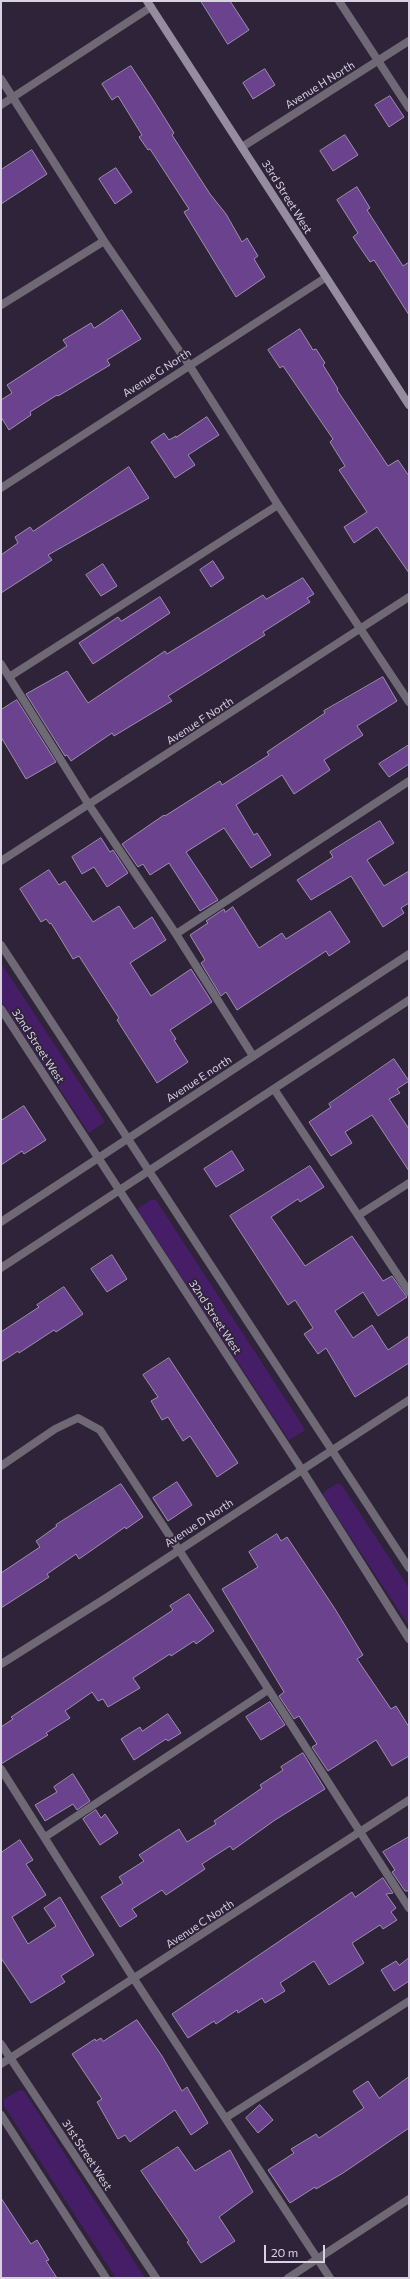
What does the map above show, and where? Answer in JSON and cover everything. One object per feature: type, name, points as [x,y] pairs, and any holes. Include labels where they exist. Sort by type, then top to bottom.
[{"type":"main road","name":"33rd Street West","points":[[149,4],[325,278],[409,405]]},
{"type":"street","points":[[339,1],[409,108]]},
{"type":"street","points":[[1,105],[149,4]]},
{"type":"street","name":"Avenue H North","points":[[242,147],[409,41]]},
{"type":"street","points":[[1,80],[104,241],[189,364],[278,504],[409,702]]},
{"type":"street","points":[[1,305],[104,241]]},
{"type":"street","name":"Avenue G North","points":[[1,488],[189,364],[325,278]]},
{"type":"street","points":[[9,677],[278,504]]},
{"type":"street","name":"Avenue F North","points":[[1,861],[361,630],[409,597]]},
{"type":"street","points":[[1,664],[89,805],[176,934],[253,1056]]},
{"type":"street","points":[[176,934],[409,781]]},
{"type":"street","points":[[1,945],[409,1568]]},
{"type":"street","name":"Avenue E north","points":[[1,1222],[409,954]]},
{"type":"street","points":[[1,1268],[119,1189],[409,1000]]},
{"type":"street","name":"32nd Street West","points":[[1,1009],[302,1470],[409,1639]]},
{"type":"street","points":[[274,1089],[409,1292]]},
{"type":"street","points":[[359,1215],[409,1183]]},
{"type":"street","name":"Avenue D North","points":[[1,1664],[409,1400]]},
{"type":"street","points":[[1,1466],[55,1429],[78,1418],[100,1430],[409,1908]]},
{"type":"street","points":[[45,1837],[268,1690]]},
{"type":"street","points":[[1,1769],[134,1980],[227,2117],[330,2278]]},
{"type":"street","name":"Avenue C North","points":[[1,2064],[134,1980],[409,1800]]},
{"type":"street","points":[[227,2117],[409,2001]]},
{"type":"street","name":"31st Street West","points":[[1,2044],[156,2278]]},
{"type":"street","points":[[1,2115],[106,2278]]},
{"type":"street","points":[[288,2278],[409,2199]]},
{"type":"shaded area","points":[[1,963],[104,1120],[103,1123],[89,1133],[1,1001]]},
{"type":"shaded area","points":[[151,1200],[156,1200],[303,1426],[304,1431],[289,1440],[140,1214],[138,1208]]},
{"type":"shaded area","points":[[336,1484],[341,1484],[409,1588],[409,1626],[323,1495],[324,1492]]},
{"type":"shaded area","points":[[20,2090],[24,2091],[145,2278],[116,2278],[4,2106],[4,2099]]},
{"type":"building","points":[[201,1],[230,1],[249,30],[228,44]]},
{"type":"building","points":[[131,66],[174,133],[172,135],[210,194],[226,214],[242,242],[247,238],[258,256],[254,259],[265,277],[236,297],[184,212],[189,209],[150,149],[148,150],[139,137],[142,135],[118,96],[112,100],[102,84]]},
{"type":"building","points":[[265,69],[275,85],[253,99],[243,83]]},
{"type":"building","points":[[390,96],[404,117],[389,127],[375,105]]},
{"type":"building","points":[[345,135],[358,155],[333,171],[320,151]]},
{"type":"building","points":[[32,150],[47,174],[1,204],[1,170]]},
{"type":"building","points":[[116,168],[132,192],[115,204],[99,179]]},
{"type":"building","points":[[357,187],[370,208],[367,210],[403,266],[409,262],[409,315],[374,260],[370,262],[353,237],[358,233],[337,200]]},
{"type":"building","points":[[122,310],[141,339],[107,360],[110,365],[30,412],[31,415],[9,430],[1,417],[1,400],[12,393],[7,385],[67,346],[63,340],[91,323],[94,328]]},
{"type":"building","points":[[300,329],[313,350],[316,349],[325,363],[323,365],[338,389],[337,390],[388,466],[398,460],[409,476],[409,573],[377,527],[354,543],[344,527],[367,512],[339,470],[345,466],[330,442],[333,439],[283,366],[280,368],[268,350]]},
{"type":"building","points":[[207,417],[219,435],[188,455],[195,465],[175,478],[151,442],[164,433],[169,440],[176,437]]},
{"type":"building","points":[[129,467],[149,498],[48,555],[52,560],[1,593],[1,555],[18,543],[15,537],[30,527],[33,531]]},
{"type":"building","points":[[213,561],[224,578],[211,587],[200,570]]},
{"type":"building","points":[[103,564],[117,586],[101,596],[86,575]]},
{"type":"building","points":[[303,578],[314,594],[307,598],[310,602],[263,632],[265,635],[168,696],[172,701],[114,736],[112,733],[71,761],[67,755],[65,756],[26,694],[67,671],[88,703],[165,651],[167,654],[263,595],[266,599]]},
{"type":"building","points":[[160,597],[170,613],[93,664],[79,643],[118,617],[121,621]]},
{"type":"building","points":[[383,677],[397,701],[357,726],[363,735],[324,760],[330,770],[294,794],[282,775],[236,805],[254,835],[257,833],[271,855],[251,868],[224,828],[186,852],[218,900],[200,911],[169,863],[150,875],[143,864],[138,867],[122,844],[164,815],[165,816],[220,781],[222,785],[269,755],[267,752],[325,713],[324,711]]},
{"type":"building","points":[[17,700],[56,762],[26,779],[1,737],[1,710]]},
{"type":"building","points":[[409,745],[409,764],[389,777],[379,764]]},
{"type":"building","points":[[380,821],[394,843],[367,860],[384,886],[409,871],[409,903],[401,908],[404,913],[383,927],[351,876],[311,900],[297,880],[333,857],[330,852]]},
{"type":"building","points":[[101,838],[110,852],[113,850],[128,873],[107,887],[94,867],[82,874],[72,857]]},
{"type":"building","points":[[49,870],[59,885],[65,881],[93,922],[119,906],[134,929],[152,917],[166,940],[130,963],[151,996],[191,969],[212,1002],[170,1030],[176,1039],[174,1040],[188,1062],[157,1083],[117,1020],[119,1018],[79,956],[73,959],[51,923],[50,924],[46,919],[41,922],[20,889]]},
{"type":"building","points":[[233,907],[259,948],[282,933],[286,939],[330,911],[350,942],[329,956],[326,951],[237,1010],[226,992],[221,996],[201,963],[205,960],[190,935],[208,923],[206,921],[224,909],[225,912]]},
{"type":"building","points":[[394,1059],[409,1081],[397,1089],[400,1093],[389,1099],[409,1129],[409,1171],[372,1115],[345,1132],[352,1143],[331,1156],[309,1122],[331,1107],[329,1104]]},
{"type":"building","points":[[24,1106],[46,1140],[24,1154],[22,1151],[1,1165],[1,1121]]},
{"type":"building","points":[[232,1151],[244,1170],[216,1187],[204,1169]]},
{"type":"building","points":[[310,1166],[324,1187],[300,1202],[298,1199],[271,1217],[305,1266],[352,1236],[383,1281],[392,1276],[407,1297],[378,1316],[363,1292],[335,1311],[353,1338],[372,1325],[388,1350],[409,1336],[409,1363],[355,1397],[326,1348],[318,1354],[304,1334],[313,1328],[295,1300],[288,1305],[230,1216]]},
{"type":"building","points":[[112,1255],[127,1279],[107,1292],[91,1269]]},
{"type":"building","points":[[64,1287],[83,1314],[56,1332],[54,1330],[19,1353],[18,1351],[1,1362],[1,1332],[39,1307],[37,1305]]},
{"type":"building","points":[[169,1358],[238,1463],[217,1477],[190,1436],[183,1441],[168,1417],[162,1420],[151,1401],[158,1397],[143,1375]]},
{"type":"building","points":[[177,1482],[192,1505],[168,1521],[153,1498]]},
{"type":"building","points":[[121,1484],[143,1517],[126,1529],[125,1527],[79,1559],[76,1554],[47,1574],[49,1577],[1,1608],[1,1573],[40,1547],[36,1541],[57,1526],[56,1525]]},
{"type":"building","points":[[277,1534],[281,1541],[287,1537],[335,1609],[363,1655],[357,1659],[391,1709],[396,1706],[409,1727],[409,1756],[392,1766],[376,1740],[328,1771],[312,1747],[317,1744],[299,1716],[294,1719],[279,1696],[284,1692],[222,1589],[258,1567],[249,1552]]},
{"type":"building","points":[[189,1594],[214,1631],[196,1644],[194,1641],[171,1656],[170,1654],[133,1678],[140,1688],[108,1707],[103,1699],[98,1701],[92,1692],[65,1711],[70,1718],[46,1733],[48,1735],[1,1764],[1,1727],[13,1719],[11,1717],[173,1610],[170,1606]]},
{"type":"building","points":[[270,1702],[285,1725],[261,1740],[246,1717]]},
{"type":"building","points":[[168,1714],[181,1733],[168,1741],[166,1739],[134,1760],[121,1739],[140,1727],[142,1731]]},
{"type":"building","points":[[303,1753],[325,1789],[275,1820],[233,1850],[230,1846],[202,1864],[205,1869],[166,1895],[162,1890],[132,1909],[137,1916],[120,1927],[101,1897],[123,1883],[119,1877],[144,1861],[139,1855],[179,1829],[187,1842],[216,1824],[214,1821],[262,1788],[260,1785],[283,1770],[281,1767]]},
{"type":"building","points":[[73,1774],[90,1801],[77,1810],[73,1804],[45,1821],[35,1805],[57,1792],[54,1787]]},
{"type":"building","points":[[96,1810],[101,1818],[105,1814],[118,1833],[100,1845],[83,1819]]},
{"type":"building","points":[[409,1837],[409,1891],[405,1891],[392,1872],[395,1870],[383,1852]]},
{"type":"building","points":[[20,1840],[33,1860],[26,1864],[46,1895],[12,1917],[28,1944],[56,1926],[44,1908],[60,1897],[94,1955],[61,1976],[65,1982],[31,2003],[1,1958],[1,1853]]},
{"type":"building","points":[[383,1878],[393,1893],[386,1894],[396,1908],[391,1912],[397,1920],[383,1929],[380,1925],[352,1943],[364,1963],[329,1985],[314,1961],[280,1983],[285,1991],[265,2003],[262,1998],[238,2013],[237,2010],[216,2024],[214,2021],[188,2038],[172,2014],[352,1892],[355,1897]]},
{"type":"building","points":[[409,1958],[409,1981],[394,1991],[381,1970],[396,1961],[399,1965]]},
{"type":"building","points":[[137,2020],[162,2056],[182,2091],[187,2087],[208,2123],[191,2135],[175,2110],[130,2142],[125,2135],[118,2139],[97,2102],[102,2099],[72,2054],[95,2039],[96,2041],[101,2038],[103,2041]]},
{"type":"building","points":[[409,2077],[409,2128],[343,2173],[316,2189],[315,2187],[290,2203],[268,2170],[294,2153],[291,2149],[316,2134],[319,2138],[364,2108],[353,2091],[368,2081],[379,2098]]},
{"type":"building","points":[[260,2105],[273,2120],[258,2133],[246,2118]]},
{"type":"building","points":[[178,2147],[195,2171],[230,2150],[253,2192],[219,2217],[235,2241],[201,2263],[187,2242],[189,2241],[141,2171]]},
{"type":"building","points":[[1,2198],[31,2244],[37,2240],[49,2260],[46,2261],[57,2278],[1,2278]]}]
